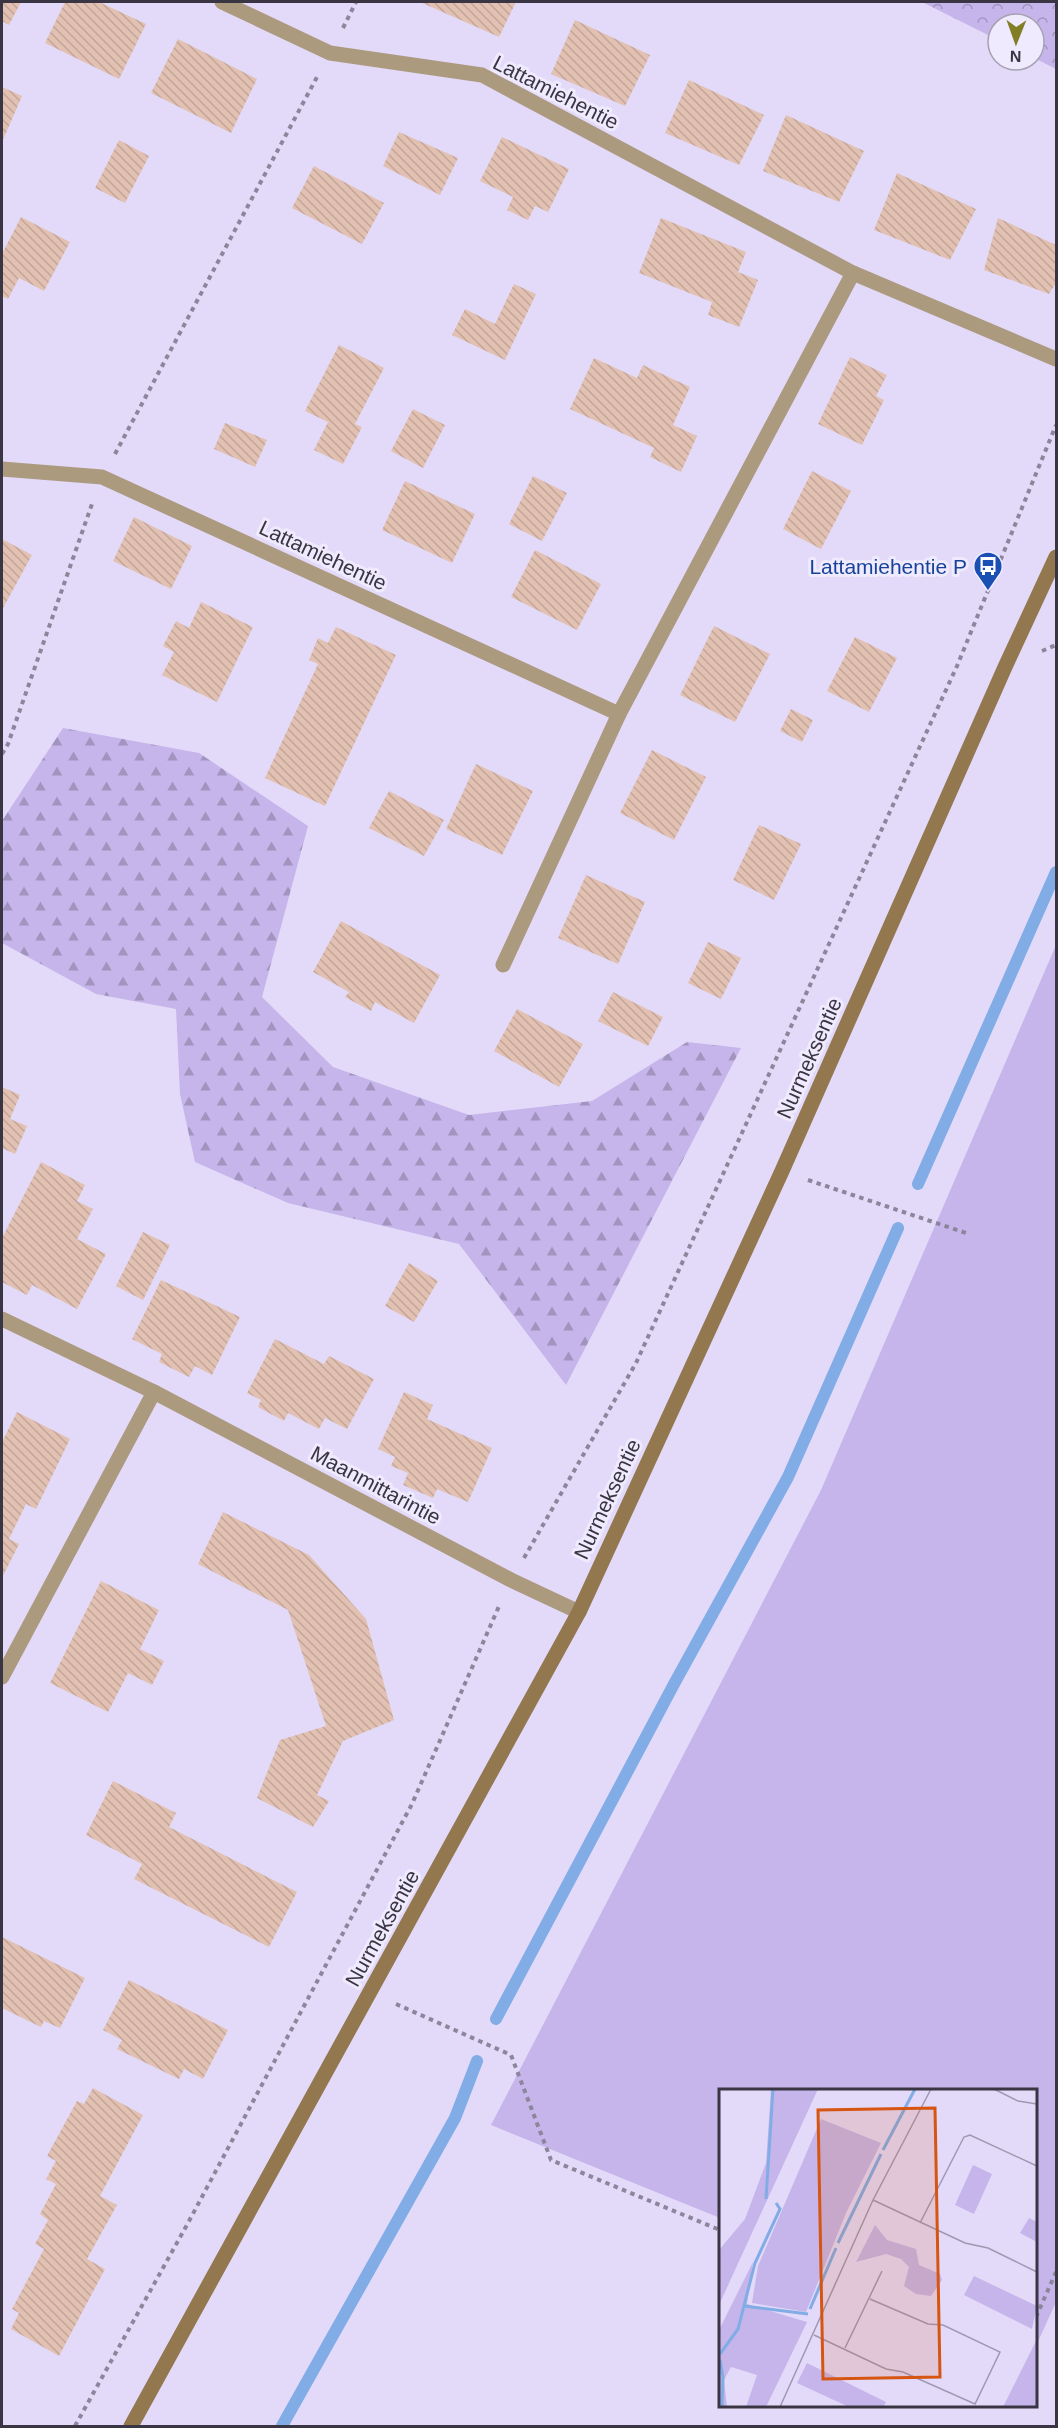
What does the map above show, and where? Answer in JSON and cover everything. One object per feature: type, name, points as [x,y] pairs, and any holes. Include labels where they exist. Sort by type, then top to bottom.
[{"type":"street","name":"Lattamiehentie","points":[[222,2],[330,53],[483,75],[853,273],[1056,359]]},
{"type":"street","points":[[503,965],[619,714],[853,273]]},
{"type":"street","name":"Lattamiehentie","points":[[2,469],[102,477],[619,714]]},
{"type":"street","name":"Nurmeksentie","points":[[131,2427],[579,1612],[782,1171],[1056,557]]},
{"type":"street","name":"Maanmittarintie","points":[[2,1319],[154,1392],[511,1580],[579,1612]]},
{"type":"street","points":[[2,1677],[154,1392]]},
{"type":"path","points":[[2,754],[12,732],[102,477],[356,2]]},
{"type":"path","points":[[75,2427],[194,2213],[412,1804],[511,1580],[636,1364],[957,666],[1056,425]]},
{"type":"path","points":[[782,1171],[966,1233]]},
{"type":"path","points":[[370,1992],[511,2055],[551,2160],[719,2230]]},
{"type":"path","points":[[1037,2313],[1056,2272]]},
{"type":"green space","points":[[922,2],[1056,2],[1056,69],[1046,64],[1046,12],[986,12],[986,34]]},
{"type":"green space","points":[[63,728],[199,753],[308,826],[262,997],[333,1067],[469,1115],[592,1101],[687,1042],[741,1048],[566,1385],[459,1244],[288,1203],[195,1162],[180,1094],[176,1009],[96,994],[2,943],[2,821]]},
{"type":"green space","points":[[1056,945],[1056,2302],[1037,2344],[1037,2089],[719,2089],[719,2218],[491,2125],[821,1490]]},
{"type":"building","points":[[2,2],[21,2],[9,25],[2,21]]},
{"type":"building","points":[[65,2],[99,2],[146,24],[119,79],[45,43]]},
{"type":"building","points":[[420,2],[516,2],[499,37]]},
{"type":"building","points":[[575,20],[650,55],[625,106],[551,74]]},
{"type":"building","points":[[178,39],[257,79],[231,133],[151,93]]},
{"type":"building","points":[[689,80],[764,115],[739,165],[665,133]]},
{"type":"building","points":[[2,87],[22,96],[2,142]]},
{"type":"building","points":[[786,115],[864,151],[839,202],[763,171]]},
{"type":"building","points":[[399,132],[458,158],[440,195],[383,166]]},
{"type":"building","points":[[502,137],[569,169],[548,212],[535,206],[528,220],[507,210],[513,197],[480,181]]},
{"type":"building","points":[[119,140],[149,156],[125,203],[95,188]]},
{"type":"building","points":[[314,166],[384,203],[362,244],[292,208]]},
{"type":"building","points":[[897,173],[976,209],[950,260],[874,230]]},
{"type":"building","points":[[21,217],[70,242],[44,291],[19,278],[8,299],[2,296],[2,254]]},
{"type":"building","points":[[661,218],[746,252],[738,272],[758,280],[739,327],[708,315],[712,302],[639,273]]},
{"type":"building","points":[[998,218],[1056,245],[1056,283],[1049,294],[984,270]]},
{"type":"building","points":[[514,284],[536,294],[505,360],[452,335],[465,309],[495,324]]},
{"type":"building","points":[[339,345],[384,368],[355,424],[362,427],[343,464],[314,450],[328,422],[305,411]]},
{"type":"building","points":[[850,357],[887,375],[876,396],[884,400],[862,445],[818,424]]},
{"type":"building","points":[[594,358],[637,378],[643,365],[690,387],[673,425],[697,436],[681,472],[650,457],[654,448],[570,409]]},
{"type":"building","points":[[413,409],[445,425],[423,468],[391,451]]},
{"type":"building","points":[[225,423],[267,440],[255,467],[214,449]]},
{"type":"building","points":[[812,471],[851,491],[821,549],[783,529]]},
{"type":"building","points":[[533,476],[567,493],[542,541],[509,524]]},
{"type":"building","points":[[405,481],[475,514],[452,563],[382,530]]},
{"type":"building","points":[[134,517],[192,546],[171,589],[113,561]]},
{"type":"building","points":[[2,539],[32,555],[2,610]]},
{"type":"building","points":[[535,550],[601,584],[577,630],[511,597]]},
{"type":"building","points":[[201,602],[253,627],[217,702],[162,675],[174,652],[163,646],[176,621],[189,628]]},
{"type":"building","points":[[714,626],[770,654],[735,722],[680,695]]},
{"type":"building","points":[[336,627],[396,655],[325,806],[265,778],[318,664],[309,660],[318,638],[328,643]]},
{"type":"building","points":[[855,637],[897,658],[869,712],[827,691]]},
{"type":"building","points":[[791,709],[813,720],[802,742],[780,731]]},
{"type":"building","points":[[652,750],[706,777],[674,840],[620,813]]},
{"type":"building","points":[[476,764],[533,791],[502,855],[446,829]]},
{"type":"building","points":[[389,791],[444,820],[424,856],[369,828]]},
{"type":"building","points":[[759,825],[801,844],[774,900],[733,880]]},
{"type":"building","points":[[586,875],[645,902],[618,964],[558,938]]},
{"type":"building","points":[[341,921],[440,975],[414,1023],[375,1002],[371,1011],[345,997],[349,992],[313,972]]},
{"type":"building","points":[[708,942],[741,958],[721,999],[688,983]]},
{"type":"building","points":[[613,992],[663,1017],[648,1046],[598,1021]]},
{"type":"building","points":[[517,1009],[583,1044],[559,1087],[494,1051]]},
{"type":"building","points":[[2,1087],[20,1095],[10,1119],[27,1126],[15,1154],[2,1148]]},
{"type":"building","points":[[41,1162],[85,1185],[77,1201],[93,1209],[77,1239],[106,1254],[77,1309],[32,1285],[27,1295],[2,1282],[2,1238]]},
{"type":"building","points":[[143,1232],[170,1245],[143,1300],[116,1286]]},
{"type":"building","points":[[409,1263],[438,1281],[414,1322],[385,1306]]},
{"type":"building","points":[[161,1280],[240,1317],[212,1375],[195,1366],[189,1377],[159,1362],[162,1354],[132,1339]]},
{"type":"building","points":[[275,1339],[324,1364],[329,1356],[374,1379],[347,1429],[325,1418],[319,1429],[288,1413],[284,1421],[258,1407],[261,1400],[247,1393]]},
{"type":"building","points":[[404,1392],[433,1405],[427,1419],[492,1448],[468,1502],[437,1489],[433,1498],[403,1485],[408,1473],[391,1466],[395,1457],[378,1449]]},
{"type":"building","points":[[17,1412],[70,1439],[36,1509],[26,1504],[9,1539],[19,1544],[2,1578],[2,1442]]},
{"type":"building","points":[[223,1512],[309,1555],[366,1619],[394,1720],[343,1741],[317,1795],[329,1801],[313,1827],[257,1798],[280,1740],[326,1726],[288,1610],[198,1564]]},
{"type":"building","points":[[101,1581],[159,1610],[140,1649],[164,1661],[152,1685],[128,1673],[108,1712],[50,1683]]},
{"type":"building","points":[[113,1781],[176,1813],[169,1827],[297,1892],[269,1947],[134,1879],[142,1864],[86,1835]]},
{"type":"building","points":[[2,1937],[85,1978],[60,2028],[44,2021],[41,2027],[2,2008]]},
{"type":"building","points":[[129,1980],[228,2030],[203,2079],[184,2069],[179,2079],[117,2049],[122,2040],[103,2030]]},
{"type":"building","points":[[93,2088],[143,2115],[100,2196],[117,2205],[87,2259],[105,2269],[59,2356],[11,2329],[19,2313],[12,2309],[44,2249],[35,2244],[48,2220],[40,2214],[56,2184],[46,2179],[56,2161],[47,2156],[77,2101],[84,2104]]},
{"type":"waterway","points":[[918,1184],[1056,872]]},
{"type":"waterway","points":[[496,2019],[674,1684],[788,1477],[898,1228]]},
{"type":"waterway","points":[[282,2426],[455,2118],[477,2061]]},
{"type":"place","name":"Lattamiehentie P","points":[[988,592]]}]
